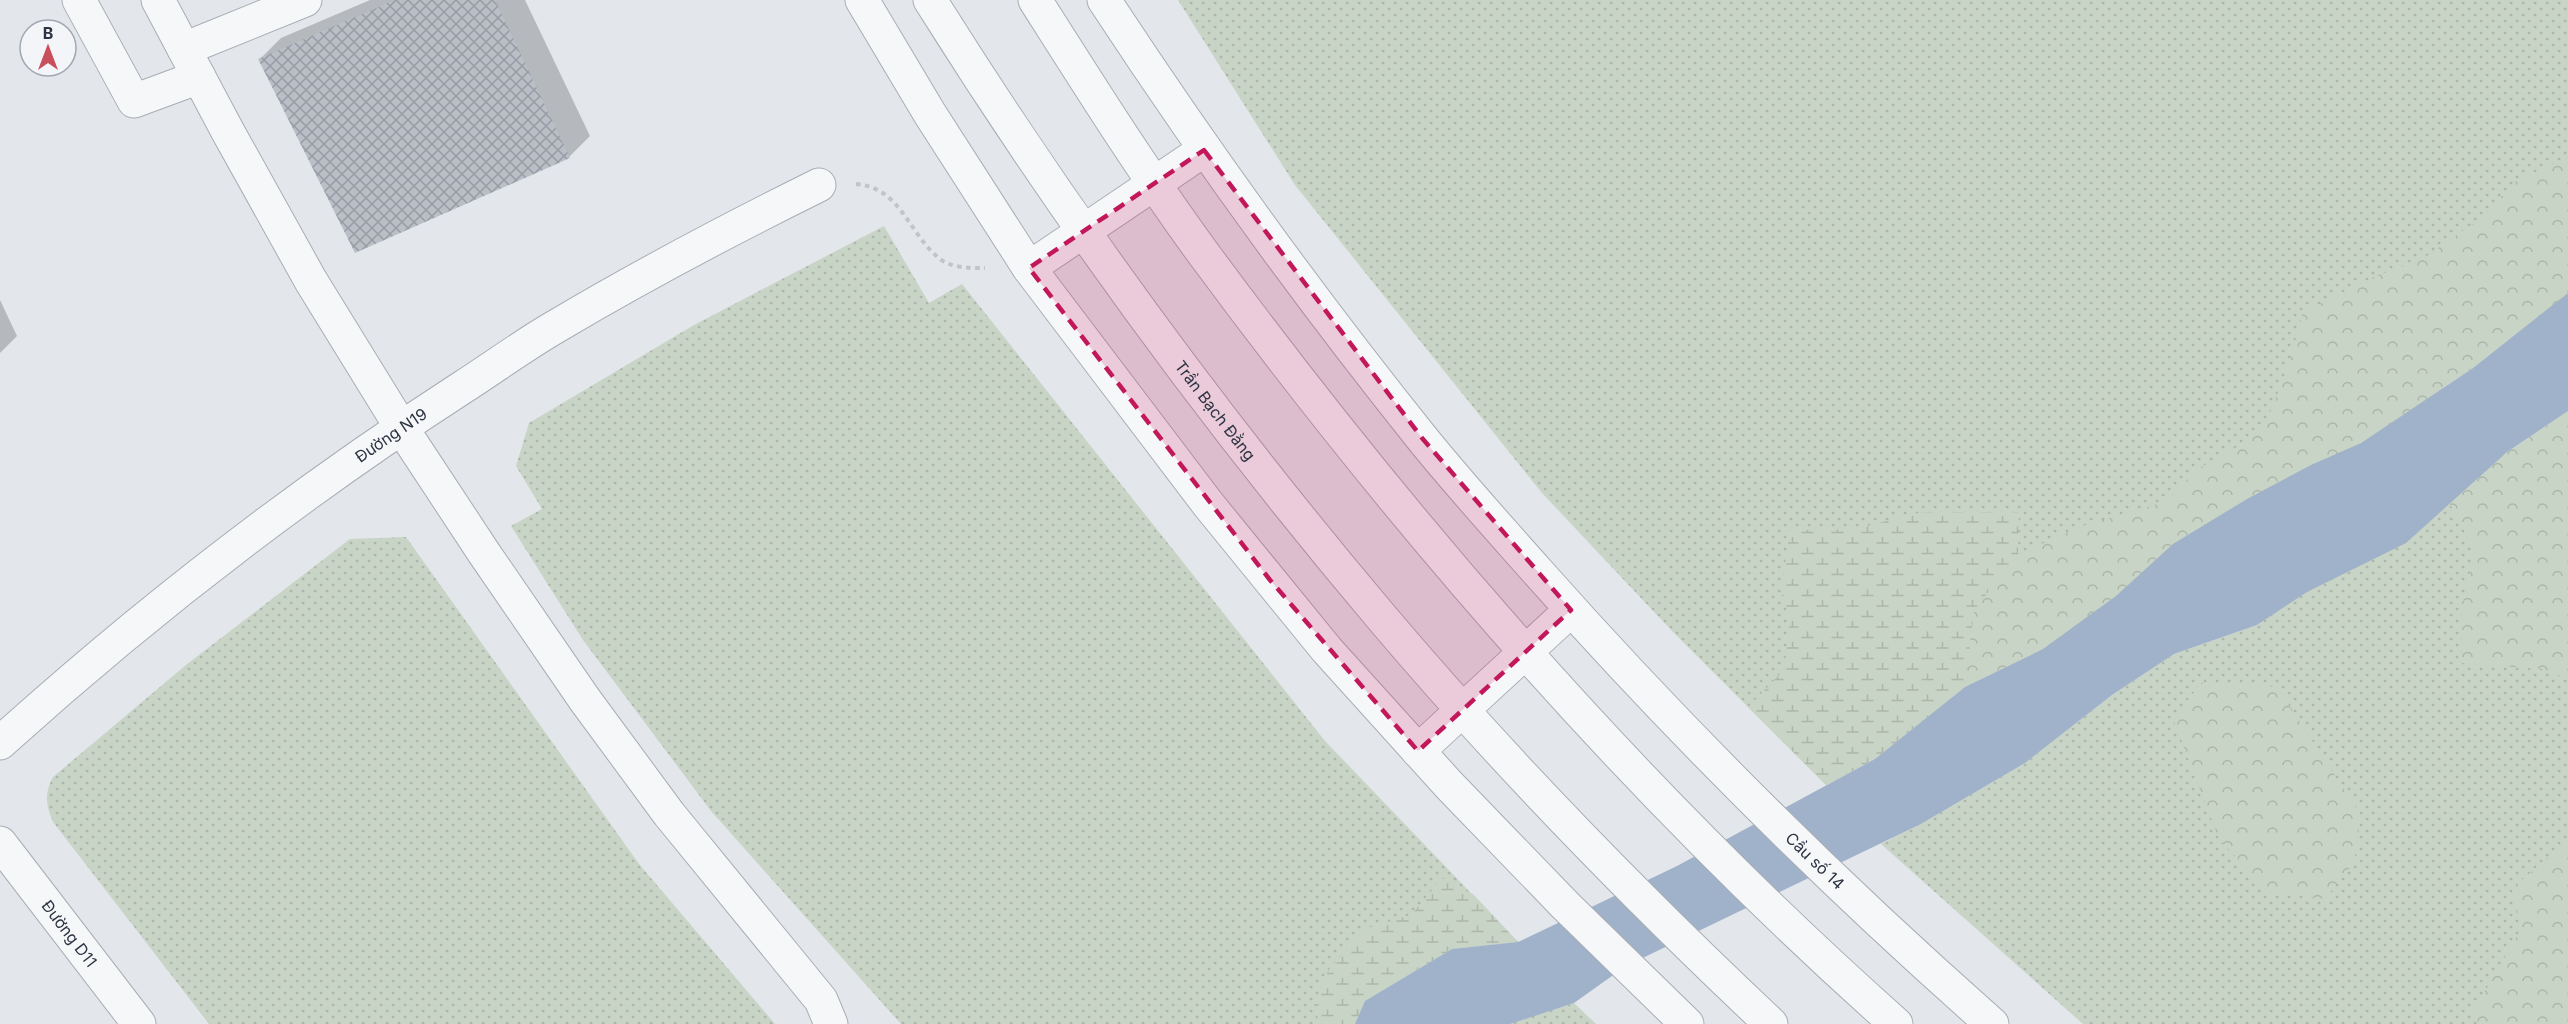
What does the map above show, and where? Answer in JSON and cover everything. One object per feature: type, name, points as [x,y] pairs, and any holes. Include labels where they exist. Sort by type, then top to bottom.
[{"type":"street","points":[[79,0],[134,101],[191,63],[305,0]]},
{"type":"street","points":[[158,0],[311,281],[401,427],[585,700],[669,814],[826,1012]]},
{"type":"street","points":[[862,0],[930,114],[1029,268],[1215,513],[1328,650],[1418,751],[1497,835],[1687,1024]]},
{"type":"street","name":"Trần Bạch Đằng","points":[[930,0],[1000,110],[1206,401],[1384,620],[1463,710],[1623,881],[1771,1024]]},
{"type":"street","points":[[1035,0],[1154,183],[1202,251],[1358,454],[1449,566],[1599,734],[1788,925],[1896,1024]]},
{"type":"street","name":"Cầu số 14","points":[[1104,0],[1204,150],[1292,271],[1422,438],[1571,610],[1644,690],[1834,879],[1992,1024]]},
{"type":"street","points":[[1029,268],[1204,150]]},
{"type":"street","name":"Đường N19","points":[[0,743],[169,599],[286,507],[401,427],[555,327],[749,220],[819,185]]},
{"type":"street","points":[[1418,751],[1571,610]]},
{"type":"street","name":"Đường D11","points":[[0,843],[139,1024]]},
{"type":"path","points":[[819,185],[870,185],[886,193],[941,260],[971,268],[1029,268]]},
{"type":"highlighted area","points":[[1204,150],[1422,438],[1571,610],[1418,751],[1270,580],[1029,268]]},
{"type":"green space","points":[[1178,0],[2568,0],[2568,293],[2473,368],[2043,649],[1965,687],[1875,759],[1826,785],[1673,632],[1542,493],[1295,185]]},
{"type":"green space","points":[[2568,157],[2568,293],[2519,333],[2428,399],[2361,443],[2311,465],[2247,499],[2173,544],[2116,596],[2043,649],[1965,687],[1974,610],[2018,554],[2082,526],[2165,502],[2196,470],[2251,439],[2268,418],[2288,366],[2303,312],[2378,275],[2421,260],[2481,218],[2515,182]]},
{"type":"green space","points":[[884,226],[929,303],[962,284],[1325,741],[1518,942],[1452,949],[1365,1001],[1355,1024],[901,1024],[711,811],[583,640],[511,526],[542,509],[516,466],[529,423],[694,325]]},
{"type":"green space","points":[[2568,411],[2568,1024],[2083,1024],[1881,844],[1921,824],[2025,763],[2112,695],[2174,654],[2257,625]]},
{"type":"green space","points":[[2568,411],[2568,679],[2543,669],[2462,663],[2462,608],[2474,549],[2450,504],[2507,452]]},
{"type":"green space","points":[[1922,512],[2019,512],[2018,554],[1974,610],[1965,687],[1875,759],[1826,785],[1748,707],[1784,670],[1790,620],[1781,592],[1790,530],[1855,529]]},
{"type":"green space","points":[[406,537],[639,864],[775,1024],[209,1024],[53,822],[47,800],[48,789],[53,777],[186,665],[350,539]]},
{"type":"green space","points":[[2201,683],[2277,687],[2361,815],[2354,862],[2325,899],[2269,892],[2219,839],[2173,719]]},
{"type":"green space","points":[[2568,844],[2568,1024],[2479,1024],[2471,1015],[2520,931],[2512,888],[2562,846]]},
{"type":"green space","points":[[1442,878],[1474,895],[1518,942],[1452,949],[1365,1001],[1355,1024],[1321,1024],[1313,1008],[1329,969],[1367,928],[1411,915]]},
{"type":"green space","points":[[1574,1003],[1596,1024],[1510,1024],[1512,1022]]},
{"type":"water","points":[[2568,293],[2568,411],[2507,452],[2406,543],[2307,592],[2257,625],[2174,654],[2112,695],[2025,763],[1921,824],[1626,966],[1574,1003],[1510,1024],[1355,1024],[1365,1001],[1452,949],[1518,942],[1677,866],[1875,759],[1965,687],[2043,649],[2116,596],[2173,544],[2247,499],[2311,465],[2361,443],[2473,368]]},
{"type":"building","points":[[395,0],[495,0],[570,158],[355,253],[258,59]]}]
